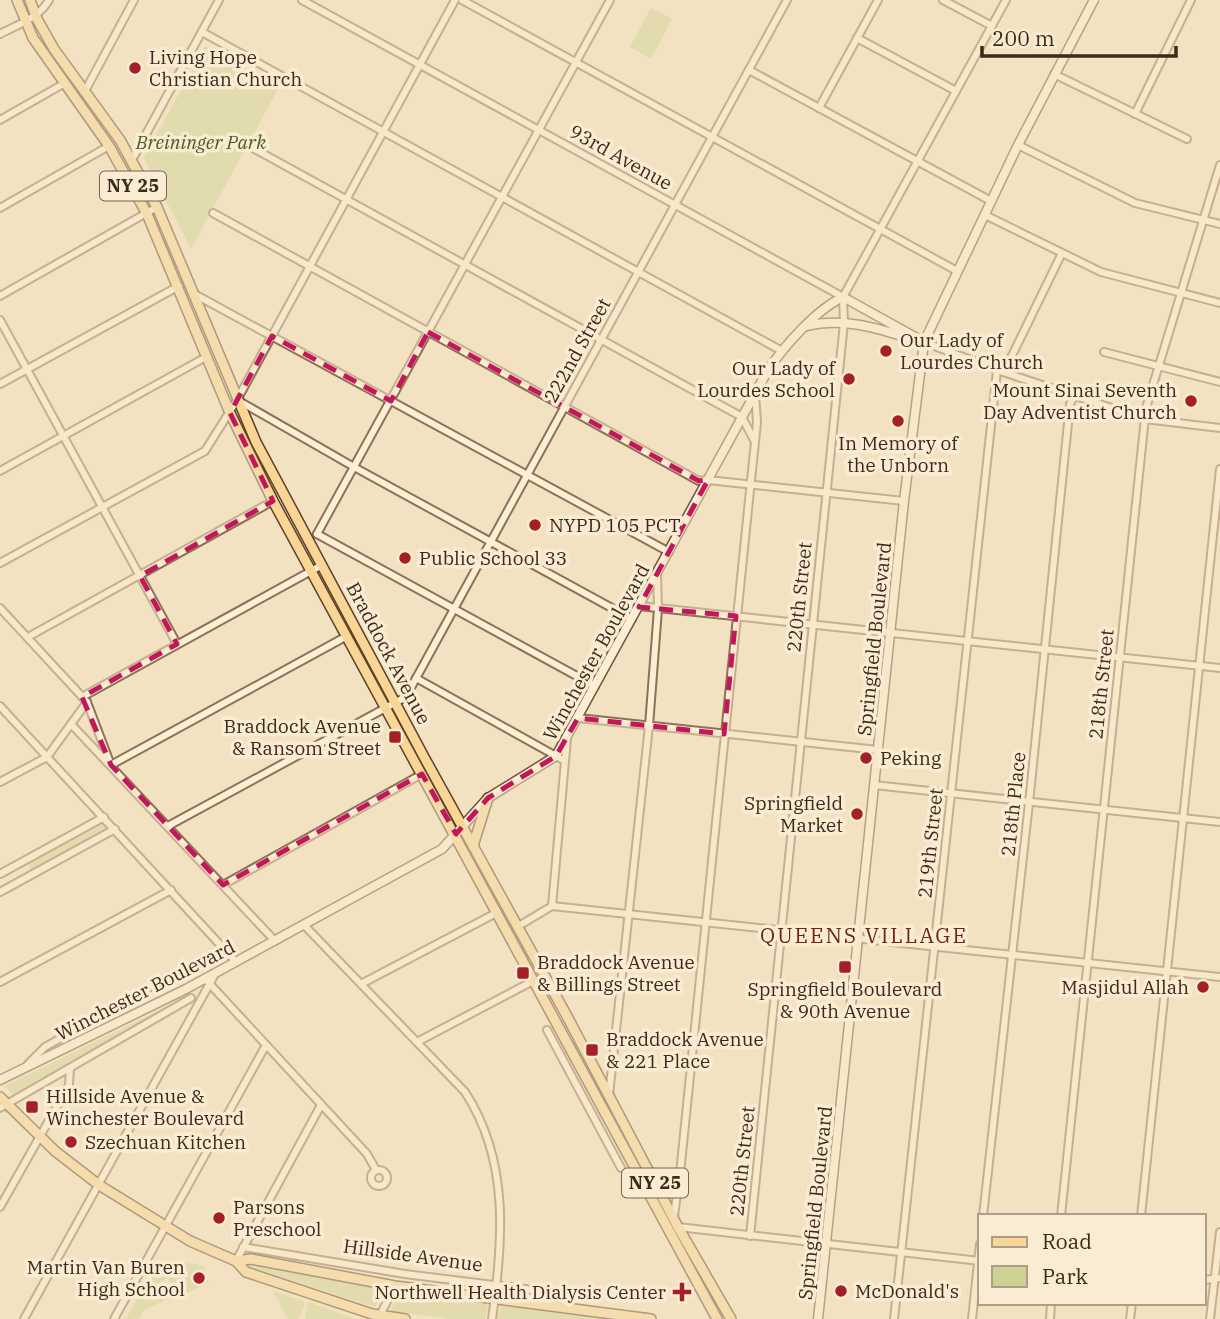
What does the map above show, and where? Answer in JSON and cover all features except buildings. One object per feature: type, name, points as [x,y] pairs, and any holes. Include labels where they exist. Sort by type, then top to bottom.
[{"type":"main road","name":"Braddock Avenue","points":[[17,0],[33,38],[109,146],[147,214],[230,413],[273,500],[422,774],[459,830],[473,846],[568,1018],[660,1193],[717,1319]]},
{"type":"main road","name":"Braddock Avenue","points":[[30,0],[54,49],[132,160],[158,207],[256,442],[396,702],[533,981],[674,1226],[731,1319]]},
{"type":"main road","name":"Springfield Boulevard","points":[[818,1319],[904,501],[924,342],[990,201],[1094,0]]},
{"type":"main road","name":"Winchester Boulevard","points":[[0,1080],[207,981],[236,962],[442,849],[488,797],[556,756],[768,370],[817,313],[843,298]]},
{"type":"main road","name":"93rd Avenue","points":[[843,298],[924,342]]},
{"type":"main road","name":"93rd Avenue","points":[[807,326],[822,322],[844,323],[880,329],[924,342]]},
{"type":"main road","points":[[473,846],[488,797]]},
{"type":"main road","points":[[557,1024],[568,1018]]},
{"type":"main road","name":"Hillside Avenue","points":[[2,1103],[68,1162],[99,1185],[204,1249],[236,1261],[246,1272],[379,1317],[405,1319]]},
{"type":"main road","name":"Hillside Avenue","points":[[236,1261],[251,1259],[395,1286],[611,1316],[651,1319]]},
{"type":"street","points":[[0,34],[36,15],[45,8],[49,0]]},
{"type":"street","points":[[85,91],[134,0]]},
{"type":"street","points":[[132,160],[219,0]]},
{"type":"street","name":"93rd Avenue","points":[[304,0],[843,298]]},
{"type":"street","points":[[0,563],[205,451],[230,413],[455,0]]},
{"type":"street","points":[[462,0],[957,271]]},
{"type":"street","points":[[307,539],[317,534],[610,0]]},
{"type":"street","name":"222nd Street","points":[[168,826],[408,693],[787,0]]},
{"type":"street","points":[[819,108],[878,0]]},
{"type":"street","points":[[943,0],[992,26]]},
{"type":"street","points":[[843,298],[1006,0]]},
{"type":"street","points":[[1135,114],[1191,0]]},
{"type":"street","points":[[202,32],[782,351]]},
{"type":"street","points":[[857,38],[956,91]]},
{"type":"street","points":[[749,70],[990,201]]},
{"type":"street","points":[[1054,74],[1186,139]]},
{"type":"street","points":[[0,120],[65,83]]},
{"type":"street","points":[[1018,145],[1135,203],[1220,224]]},
{"type":"street","points":[[0,208],[109,146]]},
{"type":"street","points":[[251,147],[742,417],[755,441]]},
{"type":"street","name":"218th Street","points":[[1061,1214],[1146,408],[1220,165]]},
{"type":"street","points":[[0,296],[158,207]]},
{"type":"street","points":[[214,214],[699,481],[904,501]]},
{"type":"street","points":[[985,215],[1101,272],[1220,303]]},
{"type":"street","name":"219th Street","points":[[894,1319],[967,640],[1000,371],[1062,253]]},
{"type":"street","points":[[0,384],[179,286]]},
{"type":"street","points":[[196,295],[669,552]]},
{"type":"street","name":"220th Street","points":[[750,1236],[844,323],[843,298]]},
{"type":"street","points":[[0,320],[177,643]]},
{"type":"street","name":"93rd Avenue","points":[[924,342],[1000,371],[1145,419],[1220,428]]},
{"type":"street","points":[[1104,352],[1220,382]]},
{"type":"street","points":[[0,471],[206,356]]},
{"type":"street","points":[[660,1193],[678,1183],[757,422],[755,392]]},
{"type":"street","name":"218th Place","points":[[983,1214],[1070,404],[1073,396]]},
{"type":"street","points":[[237,400],[632,619]]},
{"type":"street","points":[[1141,1214],[1217,527],[1220,469]]},
{"type":"street","points":[[28,638],[273,500]]},
{"type":"street","points":[[317,534],[596,686]]},
{"type":"street","points":[[0,782],[47,757],[85,700],[177,643],[322,565]]},
{"type":"street","points":[[609,1097],[649,726],[658,609],[657,573]]},
{"type":"street","points":[[639,606],[1220,667]]},
{"type":"street","points":[[0,607],[85,700],[111,765]]},
{"type":"street","points":[[111,765],[347,636]]},
{"type":"street","points":[[416,678],[565,761]]},
{"type":"street","points":[[0,706],[236,962]]},
{"type":"street","points":[[578,718],[878,750]]},
{"type":"street","points":[[71,724],[275,941]]},
{"type":"street","points":[[552,906],[567,739]]},
{"type":"street","points":[[223,885],[422,774]]},
{"type":"street","points":[[874,785],[1220,822]]},
{"type":"street","points":[[0,874],[104,817]]},
{"type":"street","points":[[0,892],[115,829]]},
{"type":"street","points":[[23,861],[30,875]]},
{"type":"street","points":[[0,982],[171,890]]},
{"type":"street","points":[[517,927],[552,906],[1220,977]]},
{"type":"street","points":[[361,984],[498,912]]},
{"type":"street","points":[[304,925],[465,1092],[484,1123],[496,1168],[502,1213],[501,1248],[492,1319]]},
{"type":"street","name":"Winchester Boulevard","points":[[25,1067],[45,1047],[168,976],[225,950]]},
{"type":"street","points":[[24,1319],[196,1008],[207,981],[367,1154],[376,1170]]},
{"type":"street","points":[[417,1042],[533,981]]},
{"type":"street","points":[[186,989],[196,1008]]},
{"type":"street","name":"Winchester Boulevard","points":[[2,1103],[70,1068],[191,998]]},
{"type":"street","points":[[547,1030],[621,1168]]},
{"type":"street","points":[[114,1319],[266,1045]]},
{"type":"street","points":[[597,1073],[613,1064]]},
{"type":"street","points":[[0,1207],[69,1085],[70,1068]]},
{"type":"street","points":[[236,1261],[321,1105]]},
{"type":"street","points":[[673,1186],[677,1194],[674,1226],[978,1261]]},
{"type":"street","points":[[1210,1319],[1217,1279],[1220,1232]]},
{"type":"street","name":"Hillside Avenue","points":[[243,1247],[405,1274],[565,1293],[564,1308]]},
{"type":"street","points":[[972,1319],[978,1269]]},
{"type":"street","points":[[379,1317],[395,1286]]},
{"type":"highlighted area","points":[[428,332],[699,481],[708,480],[639,607],[736,616],[724,734],[578,718],[556,756],[488,798],[456,834],[422,774],[223,885],[111,765],[82,697],[177,644],[140,576],[273,501],[230,413],[272,336],[391,401]]},
{"type":"green space","points":[[651,8],[672,19],[651,59],[630,47]]},
{"type":"green space","name":"Breininger Park","points":[[205,46],[279,87],[191,249],[144,158]]},
{"type":"green space","points":[[104,823],[109,828],[31,870],[27,864]]},
{"type":"green space","points":[[180,1000],[14,1096],[5,1086]]},
{"type":"green space","points":[[181,1262],[205,1266],[204,1274],[209,1282],[178,1298],[168,1278],[152,1286],[145,1286],[149,1278],[167,1265]]},
{"type":"green space","points":[[247,1263],[384,1289],[386,1293],[375,1307],[248,1266]]},
{"type":"green space","points":[[165,1284],[171,1297],[141,1312],[143,1315],[139,1319],[126,1319],[142,1289],[152,1290]]},
{"type":"green space","points":[[273,1291],[305,1302],[299,1319],[288,1319]]},
{"type":"green space","points":[[400,1292],[486,1303],[488,1305],[485,1319],[449,1319],[392,1311]]},
{"type":"green space","points":[[308,1302],[356,1319],[305,1319]]},
{"type":"green space","points":[[501,1305],[603,1318],[604,1319],[498,1319]]},
{"type":"place","name":"Living Hope Christian Church","points":[[135,68]]},
{"type":"place","name":"Our Lady of Lourdes Church","points":[[886,351]]},
{"type":"place","name":"Our Lady of Lourdes School","points":[[849,379]]},
{"type":"place","name":"Mount Sinai Seventh Day Adventist Church","points":[[1191,401]]},
{"type":"place","name":"In Memory of the Unborn","points":[[898,421]]},
{"type":"place","name":"NYPD 105 PCT","points":[[535,525]]},
{"type":"place","name":"Public School 33","points":[[405,558]]},
{"type":"place","name":"Braddock Avenue & Ransom Street","points":[[395,737]]},
{"type":"place","name":"Peking","points":[[866,758]]},
{"type":"place","name":"Springfield Market","points":[[857,814]]},
{"type":"place","name":"Springfield Boulevard & 90th Avenue","points":[[845,967]]},
{"type":"place","name":"Braddock Avenue & Billings Street","points":[[523,973]]},
{"type":"place","name":"Masjidul Allah","points":[[1203,987]]},
{"type":"place","name":"Braddock Avenue & 221 Place","points":[[592,1050]]},
{"type":"place","name":"Hillside Avenue & Winchester Boulevard","points":[[32,1107]]},
{"type":"place","name":"Szechuan Kitchen","points":[[71,1142]]},
{"type":"place","name":"Parsons Preschool","points":[[219,1218]]},
{"type":"place","name":"Martin Van Buren High School","points":[[199,1278]]},
{"type":"place","name":"McDonald's","points":[[841,1291]]},
{"type":"place","name":"Northwell Health Dialysis Center","points":[[682,1292]]},
{"type":"district","name":"QUEENS VILLAGE","points":[[864,936]]}]
